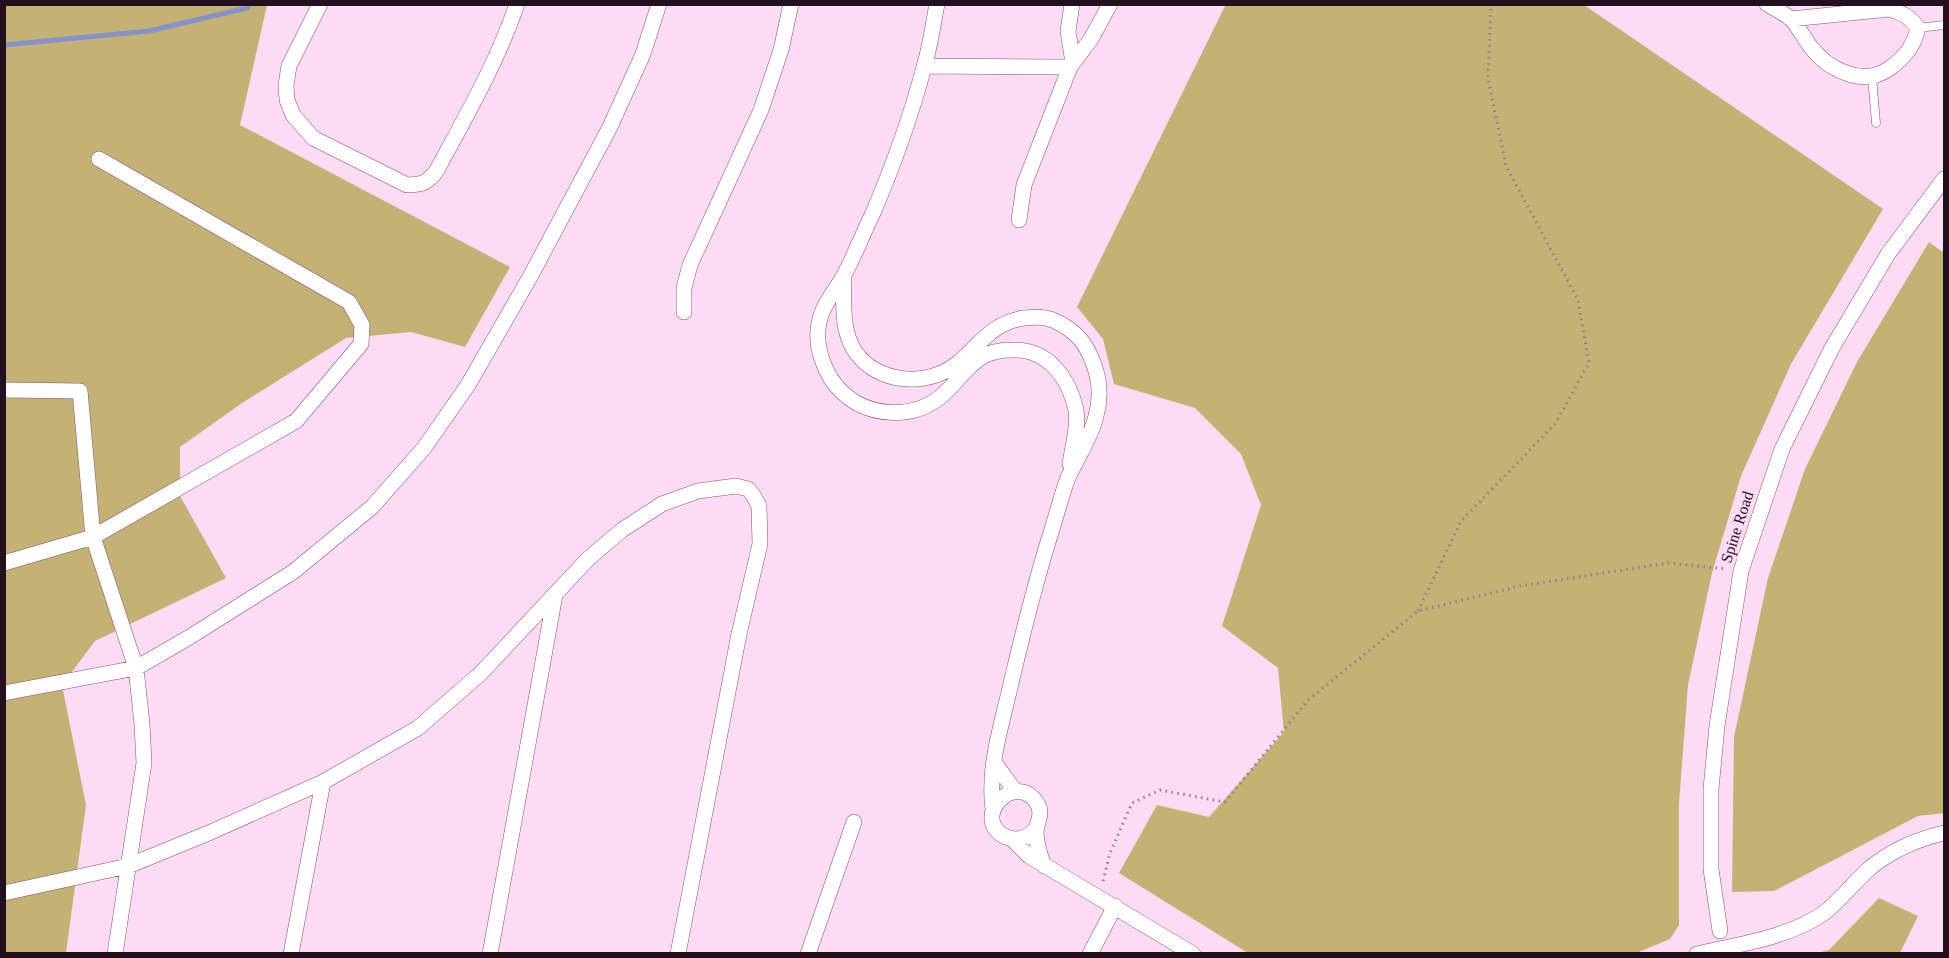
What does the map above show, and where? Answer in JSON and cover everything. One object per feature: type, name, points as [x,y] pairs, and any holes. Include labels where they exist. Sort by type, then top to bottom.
[{"type":"street","points":[[320,4],[289,66],[286,85],[287,100],[293,115],[313,138],[407,185],[421,185],[431,179],[437,170],[476,98],[506,37],[517,4]]},
{"type":"street","points":[[4,693],[136,668],[293,572],[372,507],[424,448],[468,385],[571,202],[610,127],[638,64],[659,4]]},
{"type":"street","points":[[684,312],[684,288],[690,265],[761,110],[781,50],[791,4]]},
{"type":"street","points":[[937,4],[925,66],[903,134],[844,275],[824,307],[819,322],[818,339],[822,360],[832,380],[843,394],[875,411],[897,414],[920,408],[940,398],[967,369],[983,356],[1004,350],[1035,353],[1052,363],[1063,376],[1077,412],[1068,479]]},
{"type":"street","points":[[1071,65],[1068,31],[1072,4]]},
{"type":"street","points":[[1018,220],[1024,184],[1071,65],[1091,39],[1110,4]]},
{"type":"street","points":[[1767,4],[1791,19],[1810,47],[1824,62],[1858,76],[1872,77],[1887,71],[1909,51],[1916,39],[1918,28],[1902,12],[1889,9],[1791,19]]},
{"type":"street","points":[[925,66],[1071,65]]},
{"type":"street","points":[[4,563],[93,537],[296,421],[361,344],[362,325],[349,302],[99,159]]},
{"type":"street","name":"Spine Road","points":[[1718,951],[1720,931],[1711,869],[1711,789],[1717,726],[1741,571],[1782,449],[1832,348],[1888,254],[1944,179]]},
{"type":"street","points":[[844,275],[847,333],[855,352],[868,366],[886,375],[910,379],[940,374],[962,359],[998,326],[1011,320],[1048,317],[1068,327],[1081,338],[1098,375],[1099,397],[1096,417],[1068,479],[1033,597],[994,762],[991,791],[992,819],[996,828],[1003,836],[1012,839],[1026,838],[1036,830]]},
{"type":"street","points":[[4,390],[80,391],[93,537],[136,668],[141,703],[144,763],[115,954]]},
{"type":"street","points":[[4,893],[128,866],[323,782],[418,728],[481,673],[588,559],[622,530],[662,504],[698,490],[736,486],[748,489],[759,506],[760,544],[739,634],[678,954]]},
{"type":"street","points":[[490,954],[555,595]]},
{"type":"street","points":[[994,762],[1016,791]]},
{"type":"street","points":[[291,954],[323,782]]},
{"type":"street","points":[[993,809],[1001,796],[1016,791],[1029,795],[1038,804],[1041,818],[1036,830],[1037,848],[1044,866]]},
{"type":"street","points":[[808,954],[854,822]]},
{"type":"street","points":[[1697,954],[1734,949],[1796,927],[1823,913],[1870,868],[1896,850],[1925,837],[1944,833]]},
{"type":"street","points":[[1012,839],[1029,856],[1044,866],[1116,906],[1192,954]]},
{"type":"street","points":[[1090,954],[1116,906]]},
{"type":"street","points":[[1720,931],[1734,949]]},
{"type":"lane","points":[[1918,28],[1944,25]]},
{"type":"lane","points":[[1872,77],[1876,123]]},
{"type":"path","points":[[1418,611],[1461,521],[1555,424],[1589,363],[1578,300],[1506,166],[1488,78],[1491,9],[1494,4]]},
{"type":"path","points":[[1099,896],[1110,853],[1132,803],[1160,790],[1225,802],[1308,700],[1418,611],[1520,586],[1668,563],[1741,571]]},
{"type":"shaded area","points":[[1226,4],[1584,5],[1883,209],[1791,364],[1741,476],[1712,573],[1688,685],[1679,803],[1679,925],[1670,939],[1634,954],[1248,953],[1119,873],[1157,805],[1209,817],[1284,732],[1278,668],[1222,626],[1261,505],[1241,454],[1195,408],[1114,384],[1103,339],[1077,307]]},
{"type":"shaded area","points":[[5,5],[267,5],[240,125],[510,267],[465,347],[411,332],[346,338],[242,403],[180,447],[180,496],[226,578],[95,641],[62,685],[86,805],[66,953],[5,954]]},
{"type":"shaded area","points":[[1929,242],[1944,253],[1944,813],[1918,816],[1774,891],[1732,892],[1734,737],[1768,578],[1805,469],[1857,362]]},
{"type":"shaded area","points":[[1879,898],[1918,916],[1900,953],[1818,953],[1829,950]]},
{"type":"waterway","points":[[4,45],[149,31],[247,8],[250,4]]}]
